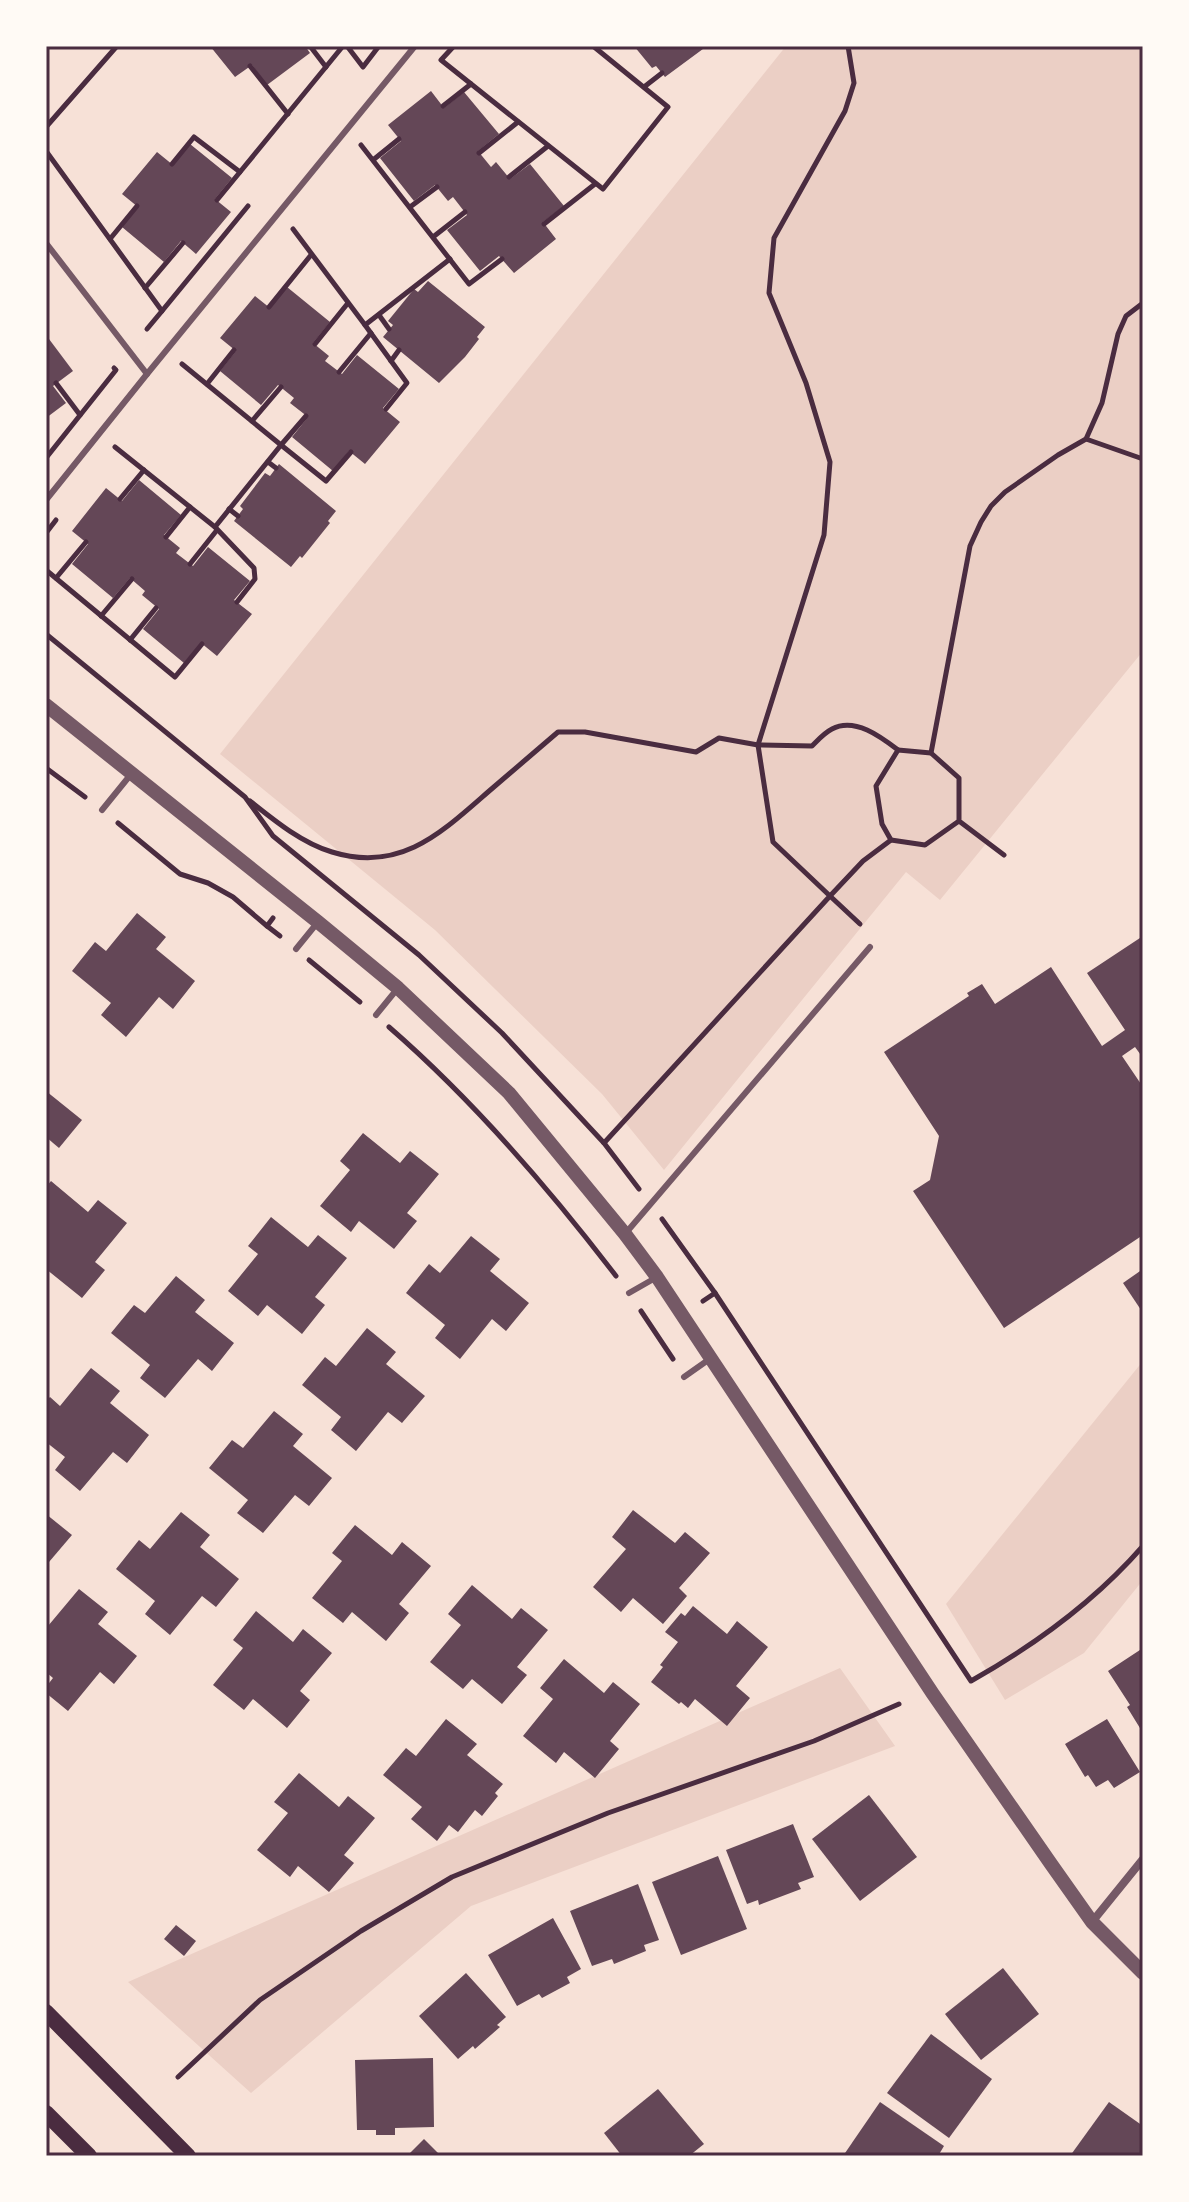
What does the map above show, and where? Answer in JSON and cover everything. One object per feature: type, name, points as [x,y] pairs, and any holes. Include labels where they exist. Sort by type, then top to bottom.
[{"type":"main road","points":[[46,2012],[188,2156]]},
{"type":"main road","points":[[46,2113],[89,2156]]},
{"type":"street","points":[[46,705],[398,988],[509,1093],[657,1277],[933,1694],[1092,1922],[1143,1973]]},
{"type":"street","points":[[1092,1922],[1143,1859]]},
{"type":"lane","points":[[46,500],[415,46]]},
{"type":"lane","points":[[46,243],[147,374]]},
{"type":"lane","points":[[102,810],[132,773]]},
{"type":"lane","points":[[296,949],[318,922]]},
{"type":"lane","points":[[625,1234],[870,947]]},
{"type":"lane","points":[[376,1015],[398,988]]},
{"type":"lane","points":[[629,1293],[657,1277]]},
{"type":"lane","points":[[684,1377],[712,1358]]},
{"type":"path","points":[[46,127],[117,46]]},
{"type":"path","points":[[310,46],[326,67]]},
{"type":"path","points":[[217,200],[345,46],[363,67],[379,46]]},
{"type":"path","points":[[454,46],[441,60],[603,189],[668,107],[594,46]]},
{"type":"path","points":[[848,46],[854,83],[845,111],[774,238],[769,293],[806,383],[830,462],[824,535],[758,745],[773,842],[860,924]]},
{"type":"path","points":[[250,66],[288,114]]},
{"type":"path","points":[[644,87],[662,73]]},
{"type":"path","points":[[443,106],[471,84]]},
{"type":"path","points":[[479,153],[518,122]]},
{"type":"path","points":[[172,164],[194,137],[240,172]]},
{"type":"path","points":[[373,160],[399,139]]},
{"type":"path","points":[[352,155],[360,144],[469,284],[502,259]]},
{"type":"path","points":[[509,177],[548,146]]},
{"type":"path","points":[[46,151],[162,311]]},
{"type":"path","points":[[544,224],[595,184]]},
{"type":"path","points":[[410,207],[437,187]]},
{"type":"path","points":[[110,239],[137,206]]},
{"type":"path","points":[[147,329],[248,206]]},
{"type":"path","points":[[433,237],[465,212]]},
{"type":"path","points":[[300,220],[292,230],[407,383],[386,409]]},
{"type":"path","points":[[145,288],[183,243]]},
{"type":"path","points":[[269,307],[311,255]]},
{"type":"path","points":[[365,325],[420,286],[450,259]]},
{"type":"path","points":[[315,344],[348,303]]},
{"type":"path","points":[[931,753],[970,546],[981,522],[1005,492],[1086,439],[1102,403],[1118,334],[1126,316],[1143,303]]},
{"type":"path","points":[[379,315],[389,329]]},
{"type":"path","points":[[339,372],[371,333]]},
{"type":"path","points":[[207,384],[234,350]]},
{"type":"path","points":[[391,361],[399,350]]},
{"type":"path","points":[[46,458],[116,370],[106,358]]},
{"type":"path","points":[[181,363],[326,481],[351,452]]},
{"type":"path","points":[[56,383],[80,415]]},
{"type":"path","points":[[252,421],[281,387]]},
{"type":"path","points":[[190,564],[229,509],[306,416]]},
{"type":"path","points":[[1086,439],[1143,459]]},
{"type":"path","points":[[115,447],[216,528],[254,568],[255,579],[237,602]]},
{"type":"path","points":[[268,462],[276,468]]},
{"type":"path","points":[[120,499],[144,470]]},
{"type":"path","points":[[166,537],[190,507]]},
{"type":"path","points":[[46,533],[66,508]]},
{"type":"path","points":[[229,509],[238,516]]},
{"type":"path","points":[[56,578],[86,542]]},
{"type":"path","points":[[46,570],[175,677],[202,644]]},
{"type":"path","points":[[101,616],[132,579]]},
{"type":"path","points":[[130,640],[156,608]]},
{"type":"path","points":[[245,797],[279,824],[331,852],[353,857],[377,857],[403,852],[439,834],[558,732],[585,732],[696,752],[719,738],[758,745],[812,746],[830,730],[842,725],[872,731],[898,750],[931,753],[959,778],[959,821]]},
{"type":"path","points":[[891,840],[882,824],[876,786],[898,750]]},
{"type":"path","points":[[46,768],[180,874],[208,883],[233,897],[376,1015],[439,1073],[561,1204],[629,1293],[684,1377]]},
{"type":"path","points":[[604,1143],[863,861],[891,840],[925,845],[959,821]]},
{"type":"path","points":[[959,821],[1004,855]]},
{"type":"path","points":[[267,926],[313,870]]},
{"type":"path","points":[[715,1293],[971,1681],[1088,1602],[1143,1546]]},
{"type":"path","points":[[178,2077],[260,2000],[361,1931],[452,1877],[608,1813],[814,1741],[899,1704]]},
{"type":"shaded area","points":[[786,46],[1143,46],[1143,651],[940,900],[906,872],[664,1170],[602,1094],[435,930],[220,754]]},
{"type":"shaded area","points":[[1143,1361],[1143,1580],[1084,1653],[1005,1700],[946,1604]]},
{"type":"shaded area","points":[[840,1668],[895,1746],[471,1906],[251,2093],[128,1982]]},
{"type":"building","points":[[210,46],[305,46],[310,53],[267,85],[252,65],[235,77]]},
{"type":"building","points":[[634,46],[707,46],[665,77],[656,66],[652,68]]},
{"type":"building","points":[[431,91],[444,108],[464,92],[499,134],[478,151],[491,167],[496,162],[510,179],[530,164],[564,206],[543,222],[556,239],[514,273],[499,256],[480,271],[447,230],[467,215],[453,197],[448,201],[435,185],[414,201],[380,158],[401,141],[388,125]]},
{"type":"building","points":[[190,144],[232,178],[215,199],[231,212],[196,254],[181,241],[164,262],[122,227],[138,207],[122,194],[157,152],[173,165]]},
{"type":"building","points":[[428,281],[485,327],[465,357],[439,383],[383,337],[393,325],[388,321],[414,289],[418,292]]},
{"type":"building","points":[[287,287],[330,322],[313,343],[329,356],[325,361],[342,374],[357,355],[399,389],[383,408],[400,422],[365,464],[349,451],[333,471],[292,437],[308,417],[290,403],[294,398],[278,385],[261,405],[220,371],[236,351],[220,338],[255,296],[270,308]]},
{"type":"building","points":[[46,335],[73,371],[53,386],[66,403],[46,418]]},
{"type":"building","points":[[279,464],[336,511],[302,558],[300,556],[291,567],[234,521],[243,509],[240,506],[265,473],[270,476]]},
{"type":"building","points":[[139,480],[181,515],[164,535],[180,548],[176,553],[193,566],[208,547],[250,581],[234,600],[252,614],[217,656],[201,643],[184,663],[143,629],[159,609],[142,595],[145,591],[130,578],[113,598],[72,564],[88,544],[72,531],[106,488],[122,501]]},
{"type":"building","points":[[137,913],[166,937],[156,949],[195,981],[173,1009],[159,997],[126,1037],[101,1015],[111,1003],[72,971],[95,942],[106,951]]},
{"type":"building","points":[[1143,936],[1143,1058],[1135,1047],[1122,1056],[1143,1087],[1143,1235],[1004,1328],[913,1191],[930,1180],[939,1136],[884,1052],[969,996],[967,993],[982,984],[995,1004],[1051,967],[1102,1046],[1125,1030],[1087,973]]},
{"type":"building","points":[[46,1091],[82,1120],[59,1148],[46,1137]]},
{"type":"building","points":[[363,1133],[400,1163],[410,1151],[439,1174],[407,1213],[417,1221],[394,1249],[359,1221],[351,1232],[320,1206],[350,1170],[340,1161]]},
{"type":"building","points":[[51,1181],[88,1212],[98,1200],[127,1223],[95,1262],[105,1270],[82,1298],[46,1269],[46,1187]]},
{"type":"building","points":[[271,1217],[308,1247],[318,1235],[347,1258],[315,1297],[325,1305],[302,1334],[267,1305],[258,1316],[228,1291],[258,1254],[248,1246]]},
{"type":"building","points":[[471,1236],[500,1259],[490,1271],[529,1303],[506,1331],[492,1319],[460,1359],[435,1338],[445,1325],[406,1293],[429,1264],[440,1273]]},
{"type":"building","points":[[1143,1269],[1143,1313],[1123,1283]]},
{"type":"building","points":[[176,1276],[205,1300],[195,1312],[234,1343],[212,1371],[198,1359],[165,1398],[140,1378],[150,1365],[111,1333],[134,1305],[145,1313]]},
{"type":"building","points":[[367,1328],[396,1352],[386,1364],[425,1396],[402,1423],[388,1412],[356,1451],[331,1430],[341,1417],[302,1385],[325,1357],[336,1366]]},
{"type":"building","points":[[91,1368],[120,1391],[110,1403],[149,1435],[127,1463],[113,1452],[80,1491],[55,1470],[65,1457],[46,1442],[46,1401],[50,1397],[60,1406]]},
{"type":"building","points":[[274,1411],[303,1434],[293,1446],[332,1478],[309,1506],[295,1495],[263,1533],[237,1513],[248,1500],[209,1468],[232,1440],[243,1448]]},
{"type":"building","points":[[633,1510],[675,1543],[685,1532],[710,1553],[679,1588],[687,1596],[663,1624],[633,1598],[621,1612],[593,1587],[626,1549],[612,1537]]},
{"type":"building","points":[[181,1512],[210,1535],[200,1547],[239,1579],[216,1607],[202,1596],[170,1635],[145,1614],[155,1601],[116,1569],[139,1540],[150,1549]]},
{"type":"building","points":[[46,1514],[72,1535],[49,1562],[46,1560]]},
{"type":"building","points":[[355,1525],[392,1555],[402,1542],[431,1566],[399,1604],[409,1613],[386,1641],[352,1612],[343,1623],[312,1598],[342,1561],[332,1553]]},
{"type":"building","points":[[472,1585],[512,1619],[521,1608],[548,1630],[517,1667],[527,1675],[502,1704],[472,1679],[463,1689],[430,1662],[461,1625],[448,1614]]},
{"type":"building","points":[[79,1589],[108,1612],[98,1624],[137,1656],[114,1684],[100,1672],[68,1711],[46,1693],[46,1687],[53,1678],[46,1672],[46,1625]]},
{"type":"building","points":[[693,1606],[727,1634],[737,1621],[768,1647],[736,1686],[750,1698],[727,1726],[695,1699],[688,1708],[651,1682],[678,1642],[665,1632],[681,1613],[685,1616]]},
{"type":"building","points":[[256,1611],[293,1642],[303,1629],[332,1653],[300,1691],[310,1700],[287,1728],[253,1699],[244,1710],[213,1685],[243,1648],[233,1640]]},
{"type":"building","points":[[1143,1648],[1143,1733],[1127,1707],[1130,1705],[1108,1671]]},
{"type":"building","points":[[564,1659],[604,1693],[613,1682],[640,1704],[610,1741],[619,1749],[595,1778],[564,1752],[556,1763],[523,1736],[553,1699],[540,1688]]},
{"type":"building","points":[[446,1719],[477,1744],[467,1755],[503,1784],[495,1793],[498,1796],[482,1816],[475,1810],[458,1832],[449,1825],[437,1841],[411,1819],[422,1807],[383,1775],[406,1748],[416,1756]]},
{"type":"building","points":[[1107,1719],[1140,1772],[1114,1788],[1108,1780],[1096,1787],[1088,1775],[1085,1777],[1065,1744]]},
{"type":"building","points":[[299,1773],[339,1807],[348,1796],[375,1818],[344,1855],[354,1863],[329,1892],[298,1866],[290,1877],[257,1850],[288,1813],[274,1802]]},
{"type":"building","points":[[869,1795],[917,1857],[860,1901],[812,1839]]},
{"type":"building","points":[[793,1824],[814,1877],[798,1883],[801,1889],[759,1905],[758,1900],[747,1904],[726,1850]]},
{"type":"building","points":[[718,1856],[747,1929],[681,1955],[652,1882]]},
{"type":"building","points":[[638,1884],[659,1940],[644,1945],[646,1951],[614,1964],[612,1959],[592,1966],[570,1911]]},
{"type":"building","points":[[553,1918],[581,1969],[567,1977],[570,1983],[542,1998],[539,1994],[517,2006],[488,1955]]},
{"type":"building","points":[[176,1925],[196,1941],[184,1956],[164,1939]]},
{"type":"building","points":[[1003,1968],[1039,2014],[981,2060],[945,2014]]},
{"type":"building","points":[[466,1973],[506,2017],[497,2025],[500,2027],[475,2049],[473,2046],[458,2059],[419,2016]]},
{"type":"building","points":[[931,2034],[992,2079],[949,2138],[887,2093]]},
{"type":"building","points":[[433,2058],[434,2127],[395,2128],[395,2135],[376,2135],[376,2130],[357,2130],[355,2060]]},
{"type":"building","points":[[658,2089],[704,2144],[689,2156],[622,2156],[604,2133]]},
{"type":"building","points":[[880,2102],[944,2146],[938,2156],[843,2156]]},
{"type":"building","points":[[1109,2102],[1143,2126],[1143,2156],[1070,2156]]},
{"type":"building","points":[[424,2139],[441,2156],[407,2156]]}]
